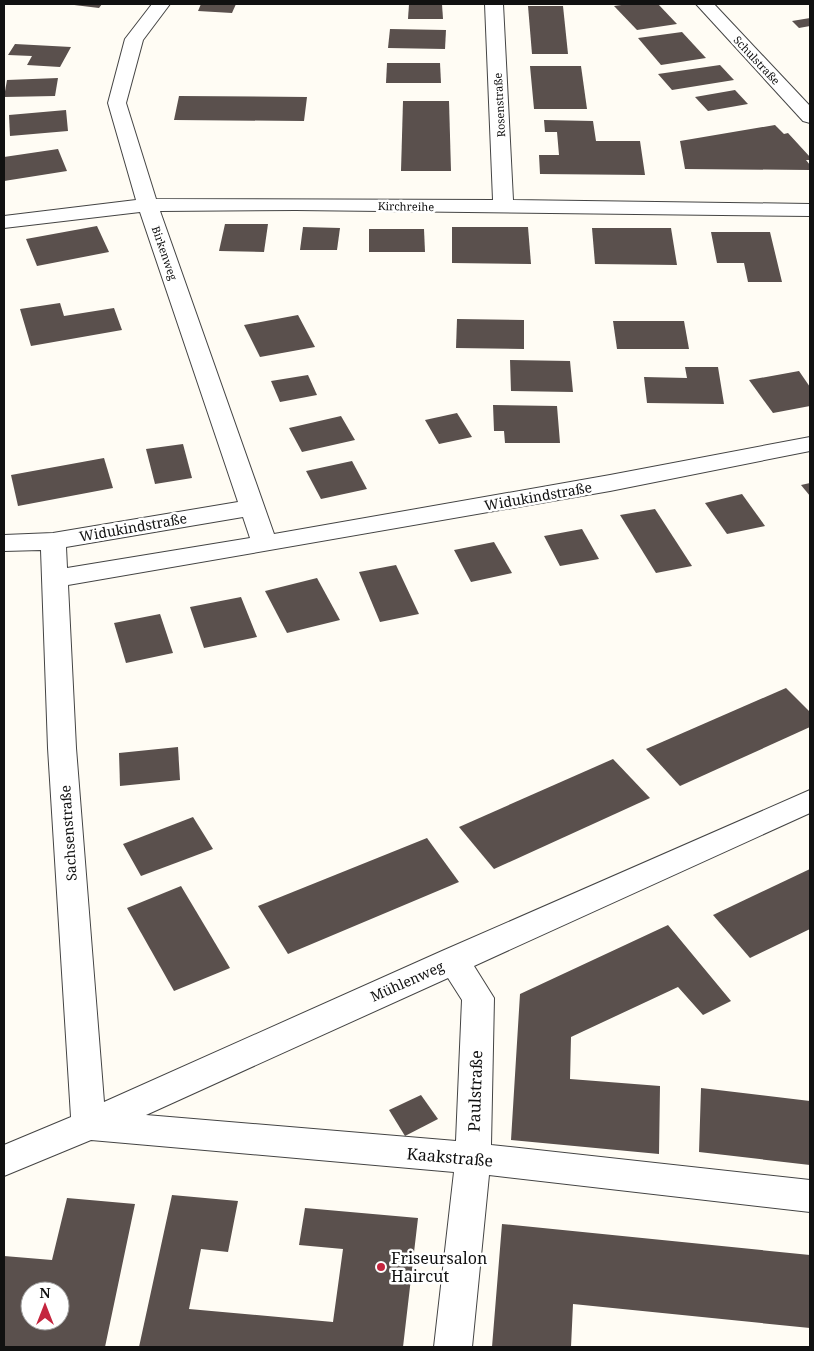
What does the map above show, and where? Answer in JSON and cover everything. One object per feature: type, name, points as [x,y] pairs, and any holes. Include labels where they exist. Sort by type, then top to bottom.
[{"type":"street","name":"Birkenweg","points":[[161,4],[134,39],[117,103],[148,205],[253,507]]},
{"type":"street","name":"Rosenstraße","points":[[494,4],[503,207]]},
{"type":"street","name":"Schulstraße","points":[[705,4],[810,117]]},
{"type":"street","name":"Kirchreihe","points":[[4,222],[148,205],[296,204],[810,210]]},
{"type":"street","name":"Widukindstraße","points":[[56,579],[610,483],[810,444]]},
{"type":"street","name":"Widukindstraße","points":[[4,543],[53,541],[253,507]]},
{"type":"street","points":[[253,507],[265,544]]},
{"type":"street","name":"Sachsenstraße","points":[[53,541],[62,748],[89,1125]]},
{"type":"street","name":"Mühlenweg","points":[[4,1161],[89,1125],[810,801]]},
{"type":"street","name":"Paulstraße","points":[[453,960],[478,998],[473,1158],[453,1347]]},
{"type":"street","name":"Kaakstraße","points":[[89,1125],[473,1158],[810,1196]]},
{"type":"building","points":[[66,4],[102,4],[99,8]]},
{"type":"building","points":[[201,4],[236,4],[232,13],[198,11]]},
{"type":"building","points":[[409,4],[442,4],[443,19],[408,19]]},
{"type":"building","points":[[658,4],[677,24],[637,30],[614,6]]},
{"type":"building","points":[[528,6],[563,6],[568,54],[532,54]]},
{"type":"building","points":[[810,18],[810,26],[799,28],[792,21]]},
{"type":"building","points":[[390,29],[446,30],[445,49],[388,48]]},
{"type":"building","points":[[682,32],[706,58],[661,65],[638,38]]},
{"type":"building","points":[[15,44],[71,47],[60,67],[27,65],[32,56],[8,55]]},
{"type":"building","points":[[387,63],[440,63],[441,83],[386,83]]},
{"type":"building","points":[[720,65],[734,80],[672,90],[658,74]]},
{"type":"building","points":[[530,66],[581,66],[587,109],[534,109]]},
{"type":"building","points":[[58,78],[55,96],[4,97],[7,80]]},
{"type":"building","points":[[735,90],[748,104],[708,111],[695,97]]},
{"type":"building","points":[[179,96],[307,97],[304,121],[174,120]]},
{"type":"building","points":[[403,101],[449,101],[451,171],[401,171]]},
{"type":"building","points":[[66,110],[68,131],[10,136],[9,115]]},
{"type":"building","points":[[544,120],[593,121],[596,141],[640,141],[645,175],[540,174],[539,155],[559,155],[557,132],[545,132]]},
{"type":"building","points":[[775,125],[784,134],[788,133],[810,157],[810,160],[806,160],[810,165],[810,170],[685,169],[680,141]]},
{"type":"building","points":[[58,149],[67,171],[4,181],[4,157]]},
{"type":"building","points":[[225,224],[268,224],[264,252],[219,251]]},
{"type":"building","points":[[97,226],[109,252],[37,266],[26,239]]},
{"type":"building","points":[[303,227],[340,228],[337,250],[300,250]]},
{"type":"building","points":[[452,227],[528,227],[531,264],[452,263]]},
{"type":"building","points":[[592,228],[671,228],[677,265],[595,264]]},
{"type":"building","points":[[369,229],[424,229],[425,252],[369,252]]},
{"type":"building","points":[[711,232],[770,232],[782,282],[748,282],[744,263],[717,263]]},
{"type":"building","points":[[60,303],[64,316],[114,308],[122,330],[31,346],[20,309]]},
{"type":"building","points":[[298,315],[315,347],[260,357],[244,325]]},
{"type":"building","points":[[457,319],[524,320],[524,349],[456,348]]},
{"type":"building","points":[[613,321],[684,321],[689,349],[617,349]]},
{"type":"building","points":[[510,360],[570,361],[573,392],[511,391]]},
{"type":"building","points":[[685,367],[718,367],[724,404],[647,403],[644,377],[687,378]]},
{"type":"building","points":[[799,371],[810,387],[810,406],[773,413],[749,380]]},
{"type":"building","points":[[308,375],[317,395],[280,402],[271,381]]},
{"type":"building","points":[[493,405],[557,406],[560,443],[505,443],[504,431],[494,431]]},
{"type":"building","points":[[457,413],[472,437],[439,444],[425,420]]},
{"type":"building","points":[[341,416],[355,440],[302,452],[289,428]]},
{"type":"building","points":[[183,444],[192,478],[155,484],[146,449]]},
{"type":"building","points":[[104,458],[113,488],[18,506],[11,475]]},
{"type":"building","points":[[352,461],[367,489],[321,499],[306,471]]},
{"type":"building","points":[[810,483],[810,496],[801,485]]},
{"type":"building","points":[[742,494],[765,526],[727,534],[705,503]]},
{"type":"building","points":[[655,509],[692,566],[656,573],[620,515]]},
{"type":"building","points":[[582,529],[599,559],[560,566],[544,536]]},
{"type":"building","points":[[494,542],[512,573],[471,582],[454,550]]},
{"type":"building","points":[[396,565],[419,614],[380,622],[359,572]]},
{"type":"building","points":[[317,578],[340,620],[287,633],[265,591]]},
{"type":"building","points":[[241,597],[257,637],[204,648],[190,607]]},
{"type":"building","points":[[160,614],[173,653],[126,663],[114,623]]},
{"type":"building","points":[[786,688],[810,712],[810,727],[680,786],[646,749]]},
{"type":"building","points":[[178,747],[180,780],[120,786],[119,753]]},
{"type":"building","points":[[613,759],[650,798],[494,869],[459,827]]},
{"type":"building","points":[[193,817],[213,849],[141,876],[123,844]]},
{"type":"building","points":[[427,838],[459,882],[288,954],[258,906]]},
{"type":"building","points":[[810,869],[810,929],[750,958],[713,915]]},
{"type":"building","points":[[181,886],[230,968],[174,991],[127,908]]},
{"type":"building","points":[[668,925],[731,1001],[703,1015],[678,987],[571,1037],[570,1079],[660,1086],[659,1154],[511,1140],[520,994]]},
{"type":"building","points":[[701,1088],[810,1101],[810,1165],[699,1152]]},
{"type":"building","points":[[421,1095],[438,1119],[405,1136],[389,1110]]},
{"type":"building","points":[[172,1195],[238,1201],[228,1252],[201,1249],[189,1309],[333,1322],[343,1249],[299,1245],[305,1208],[418,1218],[403,1347],[139,1347]]},
{"type":"building","points":[[67,1198],[135,1204],[105,1347],[4,1347],[4,1256],[52,1260]]},
{"type":"building","points":[[502,1224],[810,1255],[810,1328],[573,1304],[571,1347],[492,1347]]},
{"type":"place","name":"Friseursalon Haircut","points":[[381,1267]]}]
